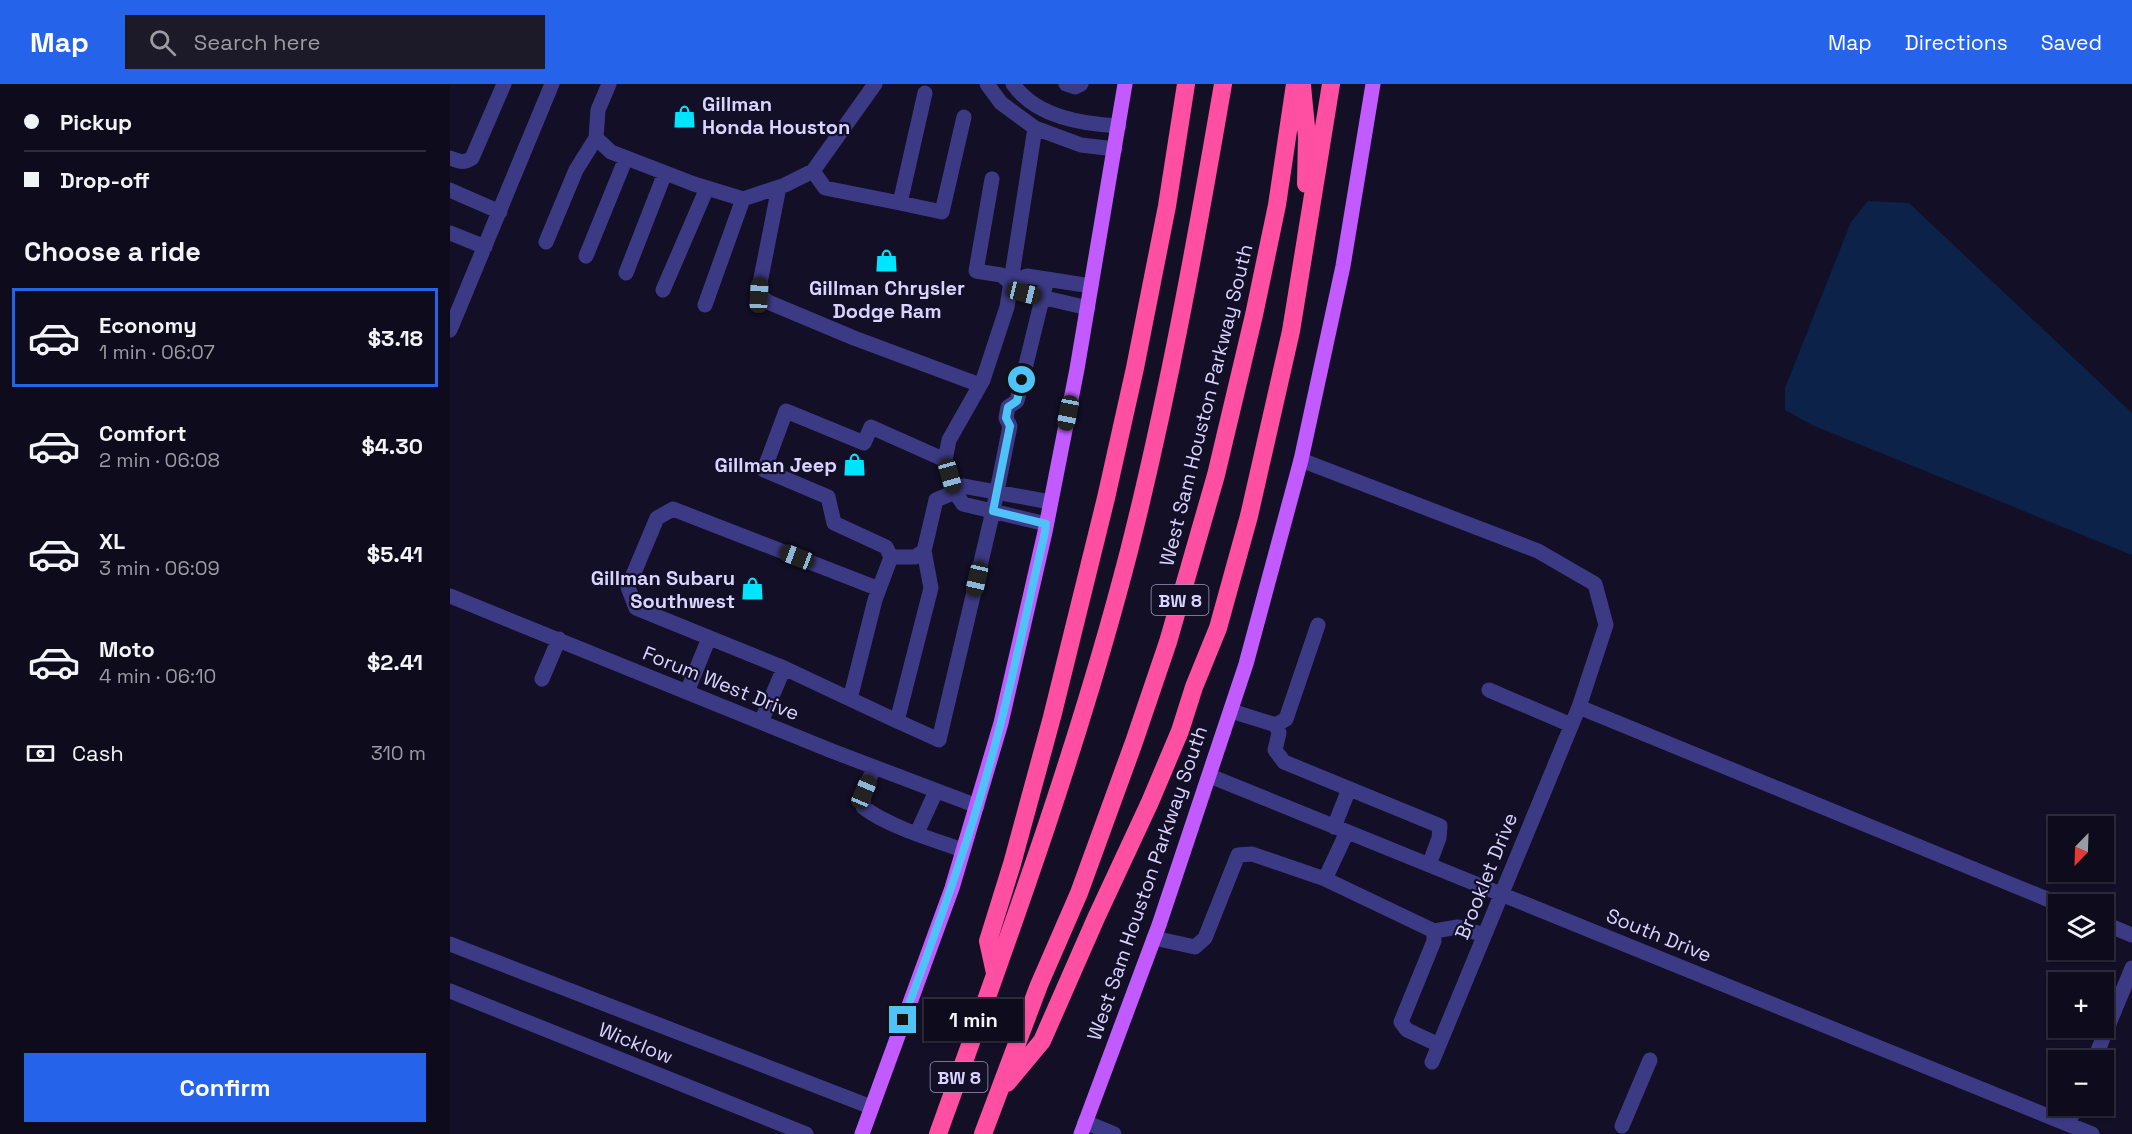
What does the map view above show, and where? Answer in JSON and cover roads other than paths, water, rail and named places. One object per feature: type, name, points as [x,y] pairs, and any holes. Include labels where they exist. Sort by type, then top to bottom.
[{"type":"highway","name":"West Sam Houston Parkway South","points":[[938,1134],[1024,896],[1075,739],[1128,554],[1161,418],[1194,256],[1223,84]]},
{"type":"highway","name":"West Sam Houston Parkway South","points":[[983,1134],[1039,985],[1079,893],[1134,742],[1171,630],[1216,475],[1254,315],[1277,205],[1295,84]]},
{"type":"highway","points":[[1302,84],[1307,155],[1304,258]]},
{"type":"highway","points":[[998,1096],[1042,1041],[1180,731],[1194,687],[1218,628],[1254,494],[1285,362],[1331,84]]},
{"type":"highway","points":[[995,975],[988,941],[1012,864],[1052,717],[1106,498],[1158,255],[1182,119],[1185,86]]},
{"type":"main road","points":[[862,1134],[952,888],[1001,723],[1046,524],[1088,308],[1125,84]]},
{"type":"main road","name":"West Sam Houston Parkway South","points":[[1083,1128],[1154,939],[1246,664],[1301,460],[1342,266],[1372,84]]},
{"type":"street","points":[[450,158],[466,162],[472,158],[504,84]]},
{"type":"street","points":[[450,330],[552,84]]},
{"type":"street","points":[[546,242],[576,170],[596,138],[598,110],[609,84]]},
{"type":"street","points":[[596,138],[611,152],[743,199],[779,187],[813,171],[875,84]]},
{"type":"street","points":[[987,84],[1001,103],[1035,128],[1081,145],[1115,149]]},
{"type":"street","points":[[1013,84],[1037,105],[1060,116],[1084,123],[1119,126]]},
{"type":"street","points":[[1066,84],[1075,87],[1081,84]]},
{"type":"street","points":[[900,203],[925,93]]},
{"type":"street","points":[[813,171],[825,188],[942,212],[964,117]]},
{"type":"street","points":[[1035,128],[1007,307],[980,385],[949,440],[945,460],[955,492],[963,504],[1046,524]]},
{"type":"street","points":[[586,256],[626,158]]},
{"type":"street","points":[[626,273],[665,173]]},
{"type":"street","points":[[992,179],[976,271],[1001,275],[1024,293],[1088,308]]},
{"type":"street","points":[[779,187],[759,282],[759,295],[768,302],[854,338],[980,385]]},
{"type":"street","points":[[663,290],[707,188]]},
{"type":"street","points":[[450,190],[500,212]]},
{"type":"street","points":[[705,304],[743,199]]},
{"type":"street","points":[[450,233],[485,247]]},
{"type":"street","points":[[1012,282],[1027,276],[1091,286]]},
{"type":"street","points":[[879,589],[673,509],[657,518],[628,587],[636,608],[784,668],[939,740],[998,492],[1010,426],[1006,418],[1008,407],[1017,401],[1047,279]]},
{"type":"street","points":[[850,699],[879,589],[891,557],[886,547],[834,523],[828,497],[764,470],[786,411],[864,443],[871,427],[945,460]]},
{"type":"street","name":"Brooklet Drive","points":[[1301,460],[1538,551],[1595,584],[1605,625],[1579,707],[1432,1062]]},
{"type":"street","points":[[897,721],[931,588],[924,551],[936,500],[963,486],[1050,502]]},
{"type":"street","points":[[891,557],[915,557],[924,551]]},
{"type":"street","name":"Forum West Drive","points":[[450,596],[761,722],[977,806]]},
{"type":"street","points":[[1231,711],[1275,725],[1286,719],[1318,625]]},
{"type":"street","points":[[687,692],[709,638]]},
{"type":"street","points":[[542,679],[559,639]]},
{"type":"street","points":[[761,722],[784,668]]},
{"type":"street","points":[[1489,690],[1571,724]]},
{"type":"street","points":[[1579,707],[2048,899]]},
{"type":"street","points":[[1275,725],[1278,733],[1275,750],[1284,762],[1440,826],[1439,838],[1430,866]]},
{"type":"street","points":[[874,767],[864,792],[863,807],[870,813],[963,850]]},
{"type":"street","name":"South Drive","points":[[1210,776],[2092,1134]]},
{"type":"street","points":[[1325,879],[1341,829],[1349,789]]},
{"type":"street","points":[[917,833],[936,791]]},
{"type":"street","points":[[1154,939],[1195,947],[1205,938],[1238,855],[1252,854],[1325,879],[1434,931],[1458,927],[1484,935]]},
{"type":"street","points":[[2114,928],[2132,935]]},
{"type":"street","points":[[1434,931],[1434,941],[1401,1022],[1407,1030],[1439,1045]]},
{"type":"street","points":[[450,944],[871,1107]]},
{"type":"street","points":[[2098,1050],[2132,968]]},
{"type":"street","name":"Wicklow","points":[[450,991],[806,1134]]},
{"type":"street","points":[[1622,1126],[1650,1060]]},
{"type":"street","points":[[2068,1124],[2072,1116]]},
{"type":"street","points":[[1083,1128],[1114,1134]]},
{"type":"water","points":[[1868,201],[1909,203],[2132,413],[2132,555],[1812,425],[1785,410],[1785,388],[1851,222]]},
{"type":"place","name":"Gillman Honda Houston","points":[[684,116]]},
{"type":"place","name":"Gillman Chrysler Dodge Ram","points":[[887,261]]},
{"type":"place","name":"Gillman Jeep","points":[[855,465]]},
{"type":"place","name":"Gillman Subaru Southwest","points":[[753,589]]}]
